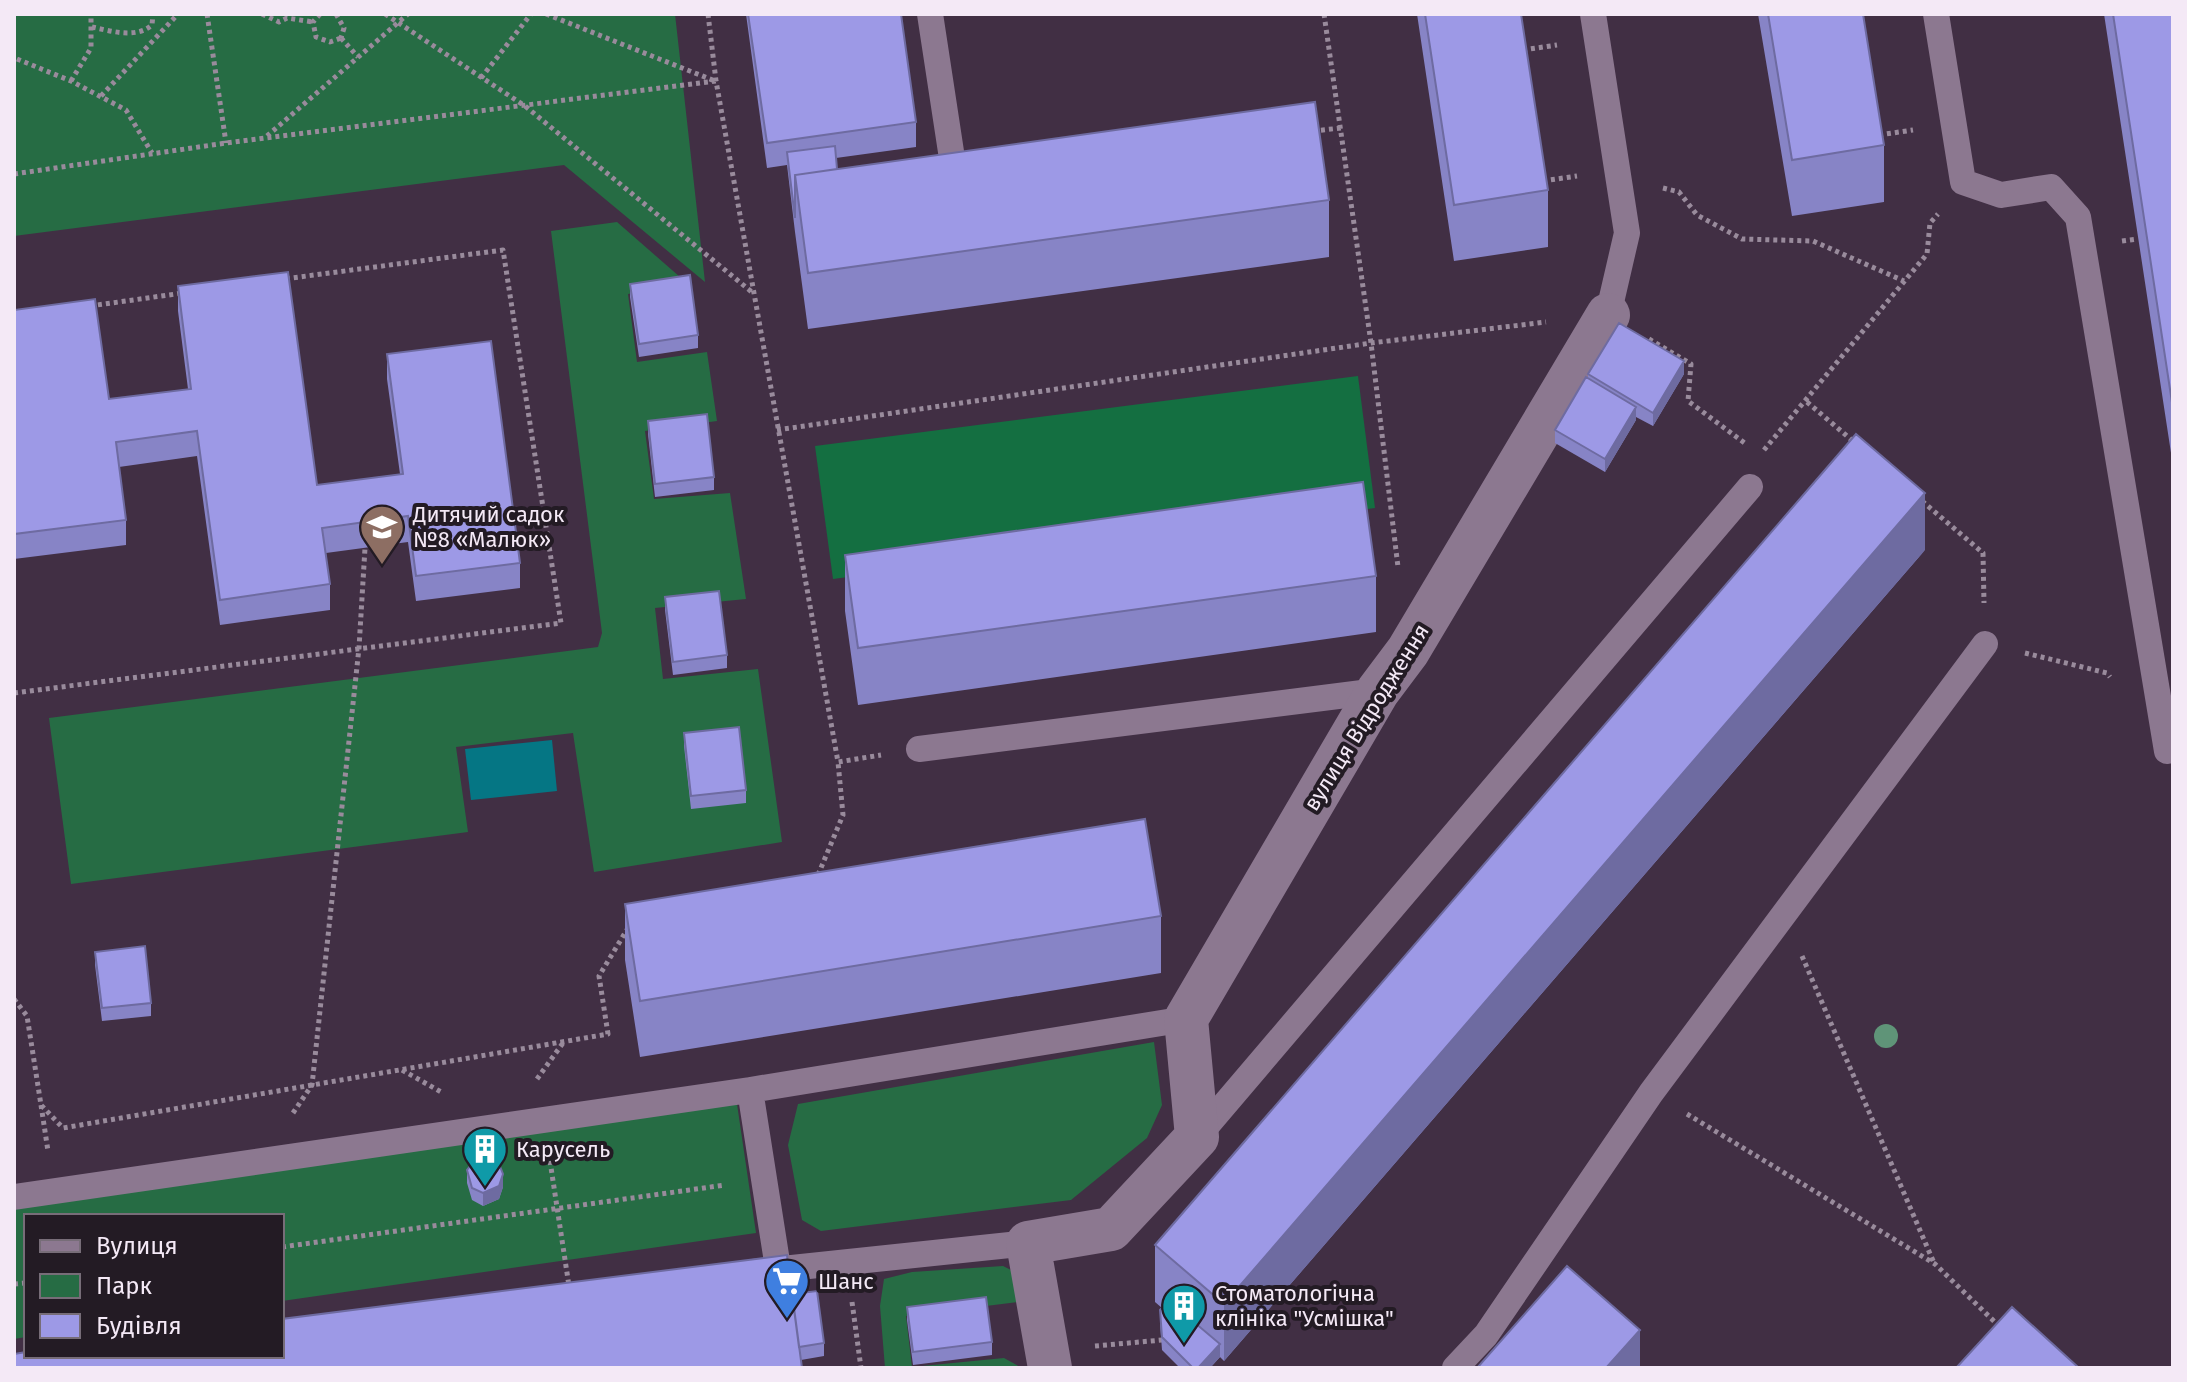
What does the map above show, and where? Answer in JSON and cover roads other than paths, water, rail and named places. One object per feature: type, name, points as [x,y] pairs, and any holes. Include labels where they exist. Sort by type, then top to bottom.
[{"type":"street","name":"вулиця Відродження","points":[[1186,1019],[1378,691],[1408,651],[1608,315]]},
{"type":"street","points":[[1050,1368],[1028,1243],[1111,1229],[1197,1137],[1186,1019]]},
{"type":"lane","points":[[930,14],[955,178]]},
{"type":"lane","points":[[1593,14],[1627,233],[1608,315]]},
{"type":"lane","points":[[1936,14],[1963,182],[2001,195],[2051,187],[2078,217],[2167,751],[2173,750]]},
{"type":"lane","points":[[1197,1137],[1750,487]]},
{"type":"lane","points":[[1455,1368],[1486,1335],[1651,1093],[1785,917],[1985,644]]},
{"type":"lane","points":[[919,749],[1378,691]]},
{"type":"lane","points":[[14,1197],[750,1090],[1186,1019]]},
{"type":"lane","points":[[750,1090],[778,1268]]},
{"type":"lane","points":[[734,1274],[1028,1243]]},
{"type":"water","points":[[552,740],[557,791],[471,800],[465,749]]},
{"type":"place","name":"Дитячий садок №8 «Малюк»","points":[[382,566]]},
{"type":"place","name":"Карусель","points":[[485,1188]]},
{"type":"place","name":"Шанс","points":[[787,1320]]},
{"type":"place","name":"Стоматологічна клініка \"Усмішка\"","points":[[1184,1345]]}]
